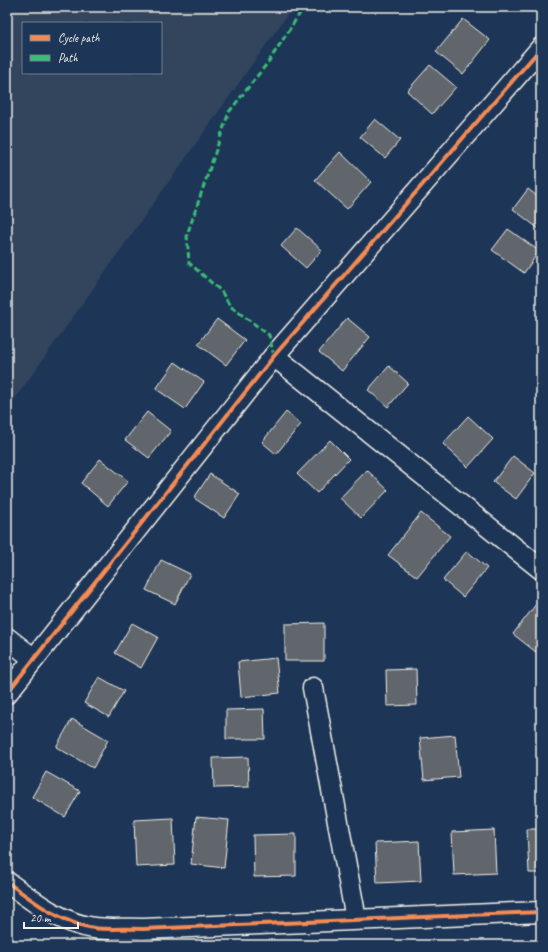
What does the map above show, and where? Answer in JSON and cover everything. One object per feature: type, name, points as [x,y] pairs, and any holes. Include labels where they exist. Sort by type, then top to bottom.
[{"type":"street","points":[[7,693],[274,356],[541,48]]},
{"type":"street","points":[[274,356],[541,569]]},
{"type":"street","points":[[7,638],[34,658]]},
{"type":"street","points":[[313,688],[356,919]]},
{"type":"street","points":[[7,882],[72,923],[94,928],[143,929],[541,912]]},
{"type":"shaded area","points":[[7,7],[293,7],[7,410]]},
{"type":"building","points":[[463,19],[490,40],[463,74],[436,52]]},
{"type":"building","points":[[430,65],[456,87],[432,114],[407,91]]},
{"type":"building","points":[[375,119],[400,140],[385,158],[360,137]]},
{"type":"building","points":[[340,152],[371,182],[347,209],[315,180]]},
{"type":"building","points":[[528,189],[541,199],[541,226],[539,229],[513,209]]},
{"type":"building","points":[[297,228],[322,250],[306,268],[281,246]]},
{"type":"building","points":[[508,229],[539,251],[524,273],[492,250]]},
{"type":"building","points":[[347,318],[370,337],[342,371],[319,352]]},
{"type":"building","points":[[217,319],[245,340],[226,365],[198,344]]},
{"type":"building","points":[[175,362],[204,382],[185,409],[156,389]]},
{"type":"building","points":[[389,366],[408,383],[388,407],[368,390]]},
{"type":"building","points":[[147,412],[171,431],[149,458],[125,440]]},
{"type":"building","points":[[286,412],[301,424],[276,454],[262,442]]},
{"type":"building","points":[[468,416],[493,439],[468,467],[443,444]]},
{"type":"building","points":[[330,440],[349,459],[317,493],[297,474]]},
{"type":"building","points":[[513,456],[535,473],[516,499],[493,482]]},
{"type":"building","points":[[100,459],[128,481],[108,506],[81,483]]},
{"type":"building","points":[[367,470],[388,490],[361,518],[340,498]]},
{"type":"building","points":[[210,474],[240,494],[224,518],[194,498]]},
{"type":"building","points":[[421,513],[450,536],[417,577],[388,555]]},
{"type":"building","points":[[541,519],[541,529],[536,525]]},
{"type":"building","points":[[467,551],[487,568],[463,597],[443,580]]},
{"type":"building","points":[[161,560],[190,574],[175,604],[146,590]]},
{"type":"building","points":[[537,603],[541,606],[541,656],[513,634]]},
{"type":"building","points":[[132,623],[158,637],[141,668],[115,653]]},
{"type":"building","points":[[324,623],[324,661],[285,661],[285,624]]},
{"type":"building","points":[[276,658],[280,693],[241,697],[238,662]]},
{"type":"building","points":[[416,669],[417,705],[387,706],[386,670]]},
{"type":"building","points":[[99,677],[124,691],[109,717],[84,703]]},
{"type":"building","points":[[264,709],[265,739],[226,739],[226,710]]},
{"type":"building","points":[[72,719],[108,740],[93,768],[56,747]]},
{"type":"building","points":[[455,735],[459,777],[424,780],[420,738]]},
{"type":"building","points":[[248,757],[249,787],[214,788],[213,758]]},
{"type":"building","points":[[46,772],[80,791],[65,817],[32,797]]},
{"type":"building","points":[[196,817],[229,820],[224,868],[191,864]]},
{"type":"building","points":[[173,818],[175,865],[136,867],[134,820]]},
{"type":"building","points":[[527,829],[541,829],[541,873],[529,873]]},
{"type":"building","points":[[494,830],[496,873],[454,875],[452,832]]},
{"type":"building","points":[[296,834],[296,876],[254,877],[253,835]]},
{"type":"building","points":[[419,841],[421,881],[377,883],[375,843]]},
{"type":"marked path","points":[[274,356],[269,335],[230,306],[221,291],[189,263],[187,235],[229,112],[269,61],[304,7]]},
{"type":"cycle path","points":[[7,693],[274,356],[541,48]]},
{"type":"cycle path","points":[[7,882],[59,917],[82,926],[100,929],[143,929],[541,912]]}]
